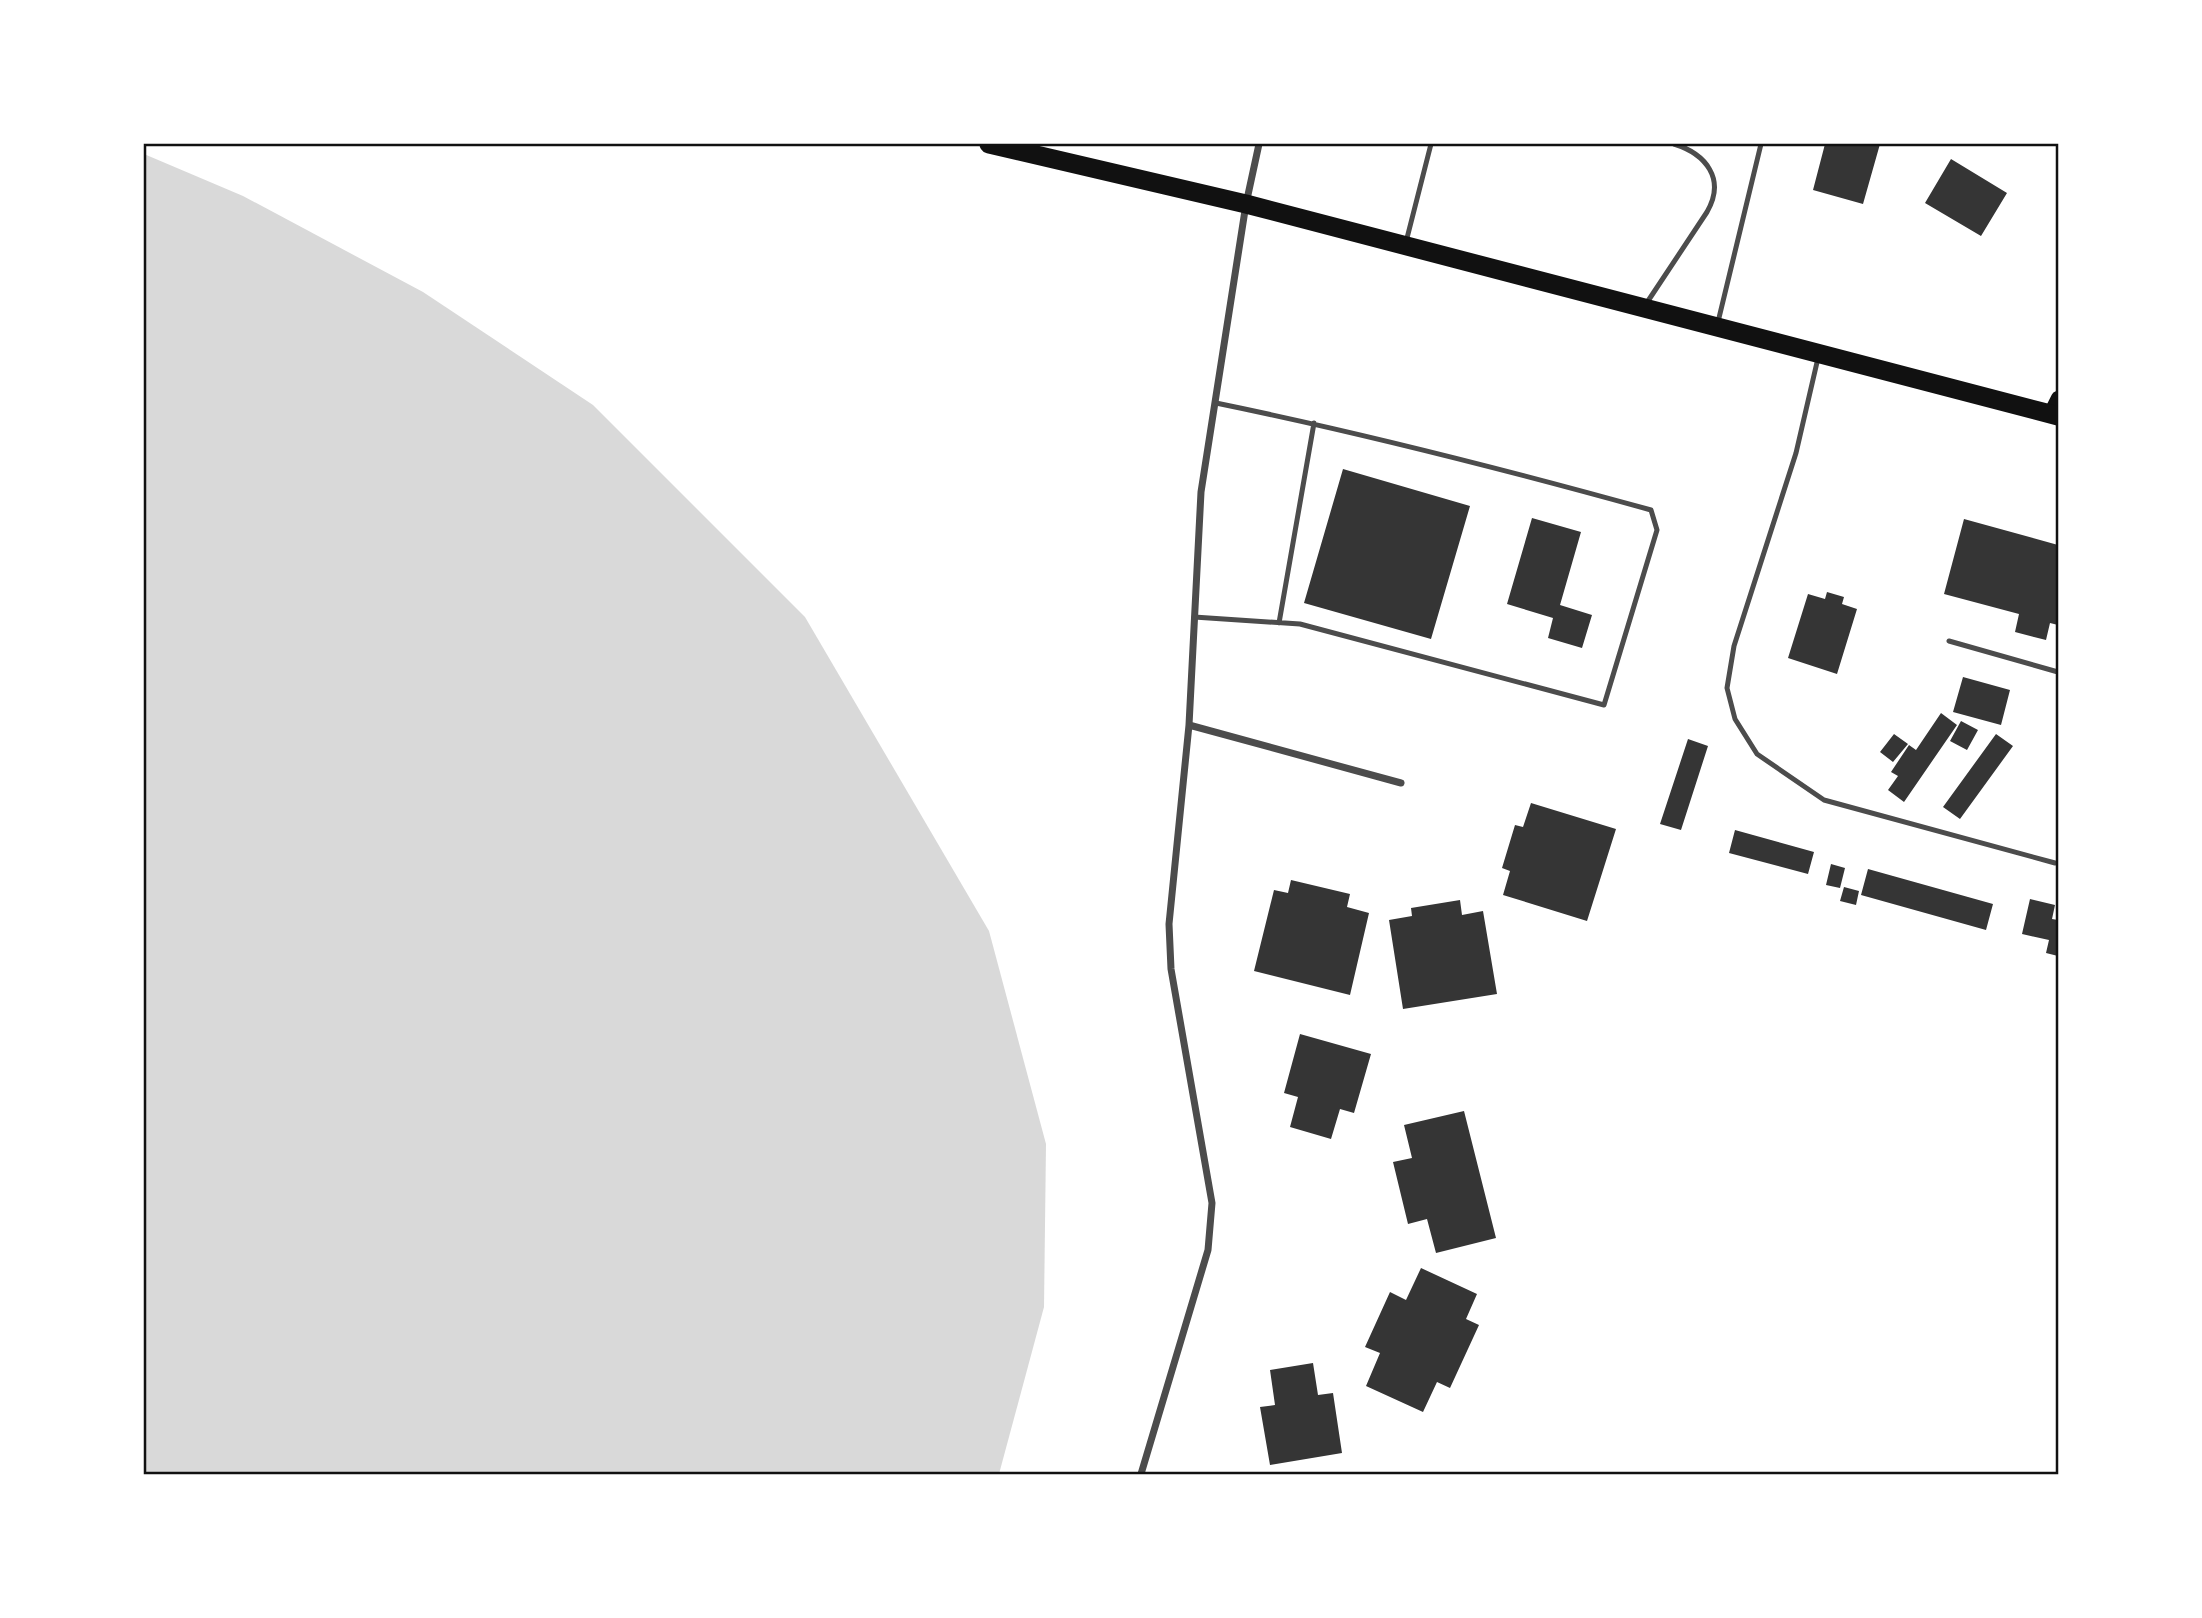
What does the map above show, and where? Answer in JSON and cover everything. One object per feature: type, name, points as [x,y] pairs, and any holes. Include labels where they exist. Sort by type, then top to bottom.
[{"type":"highway","points":[[996,144],[1246,204],[1819,352],[2056,409]]},
{"type":"street","points":[[1141,1475],[1209,1250],[1212,1203],[1171,969],[1169,924],[1189,725],[1201,492],[1246,204],[1259,144]]},
{"type":"street","points":[[1189,725],[1401,783]]},
{"type":"lane","points":[[1405,245],[1431,144]]},
{"type":"lane","points":[[1644,306],[1707,212],[1714,196],[1712,169],[1702,157],[1674,144]]},
{"type":"lane","points":[[1717,325],[1761,144]]},
{"type":"lane","points":[[1819,352],[1796,453],[1734,646],[1727,688],[1735,719],[1756,754],[1824,800],[2055,863]]},
{"type":"lane","points":[[1194,617],[1300,624],[1604,705],[1657,530],[1651,510],[1526,475],[1216,402]]},
{"type":"lane","points":[[1279,623],[1314,423]]},
{"type":"lane","points":[[1949,641],[2059,672]]},
{"type":"shaded area","points":[[144,154],[243,196],[423,292],[593,405],[805,617],[989,931],[1046,1144],[1044,1307],[999,1474],[144,1474]]},
{"type":"building","points":[[1825,144],[1880,144],[1863,204],[1813,190]]},
{"type":"building","points":[[1951,159],[2007,193],[1981,236],[1925,203]]},
{"type":"building","points":[[1343,469],[1470,506],[1431,639],[1304,603]]},
{"type":"building","points":[[1532,518],[1581,532],[1560,605],[1592,615],[1582,648],[1548,638],[1553,618],[1507,604]]},
{"type":"building","points":[[1964,519],[2058,545],[2058,625],[2050,623],[2046,640],[2015,632],[2019,614],[1944,594]]},
{"type":"building","points":[[1827,592],[1844,597],[1842,604],[1857,609],[1837,674],[1788,658],[1808,594],[1825,599]]},
{"type":"building","points":[[1963,677],[2010,690],[2001,725],[1953,712]]},
{"type":"building","points":[[1941,713],[1957,725],[1904,802],[1888,790],[1898,776],[1891,772],[1909,745],[1916,750]]},
{"type":"building","points":[[1961,721],[1978,730],[1967,750],[1950,741]]},
{"type":"building","points":[[1894,734],[1908,744],[1893,762],[1880,752]]},
{"type":"building","points":[[1996,734],[2013,746],[1960,819],[1943,807]]},
{"type":"building","points":[[1688,739],[1708,746],[1681,830],[1660,824]]},
{"type":"building","points":[[1531,803],[1616,829],[1587,921],[1503,895],[1510,871],[1502,868],[1515,825],[1523,827]]},
{"type":"building","points":[[1735,830],[1814,852],[1808,874],[1729,853]]},
{"type":"building","points":[[1831,864],[1845,868],[1840,888],[1826,885]]},
{"type":"building","points":[[1868,869],[1993,904],[1986,930],[1861,895]]},
{"type":"building","points":[[1291,880],[1350,894],[1347,907],[1369,913],[1350,995],[1254,971],[1274,890],[1288,893]]},
{"type":"building","points":[[1844,887],[1859,891],[1856,905],[1840,901]]},
{"type":"building","points":[[2030,899],[2055,905],[2052,919],[2058,920],[2058,956],[2046,953],[2049,940],[2022,934]]},
{"type":"building","points":[[1460,900],[1462,915],[1483,911],[1497,994],[1403,1009],[1389,920],[1412,916],[1411,908]]},
{"type":"building","points":[[1300,1034],[1371,1054],[1354,1113],[1340,1109],[1331,1139],[1290,1127],[1298,1097],[1284,1093]]},
{"type":"building","points":[[1464,1111],[1496,1238],[1436,1253],[1427,1219],[1408,1224],[1393,1162],[1412,1158],[1404,1125]]},
{"type":"building","points":[[1421,1268],[1477,1294],[1466,1319],[1479,1325],[1450,1388],[1437,1382],[1423,1412],[1366,1386],[1380,1353],[1365,1347],[1390,1292],[1406,1300]]},
{"type":"building","points":[[1313,1363],[1318,1395],[1333,1393],[1342,1453],[1270,1465],[1260,1407],[1275,1405],[1270,1370]]}]
